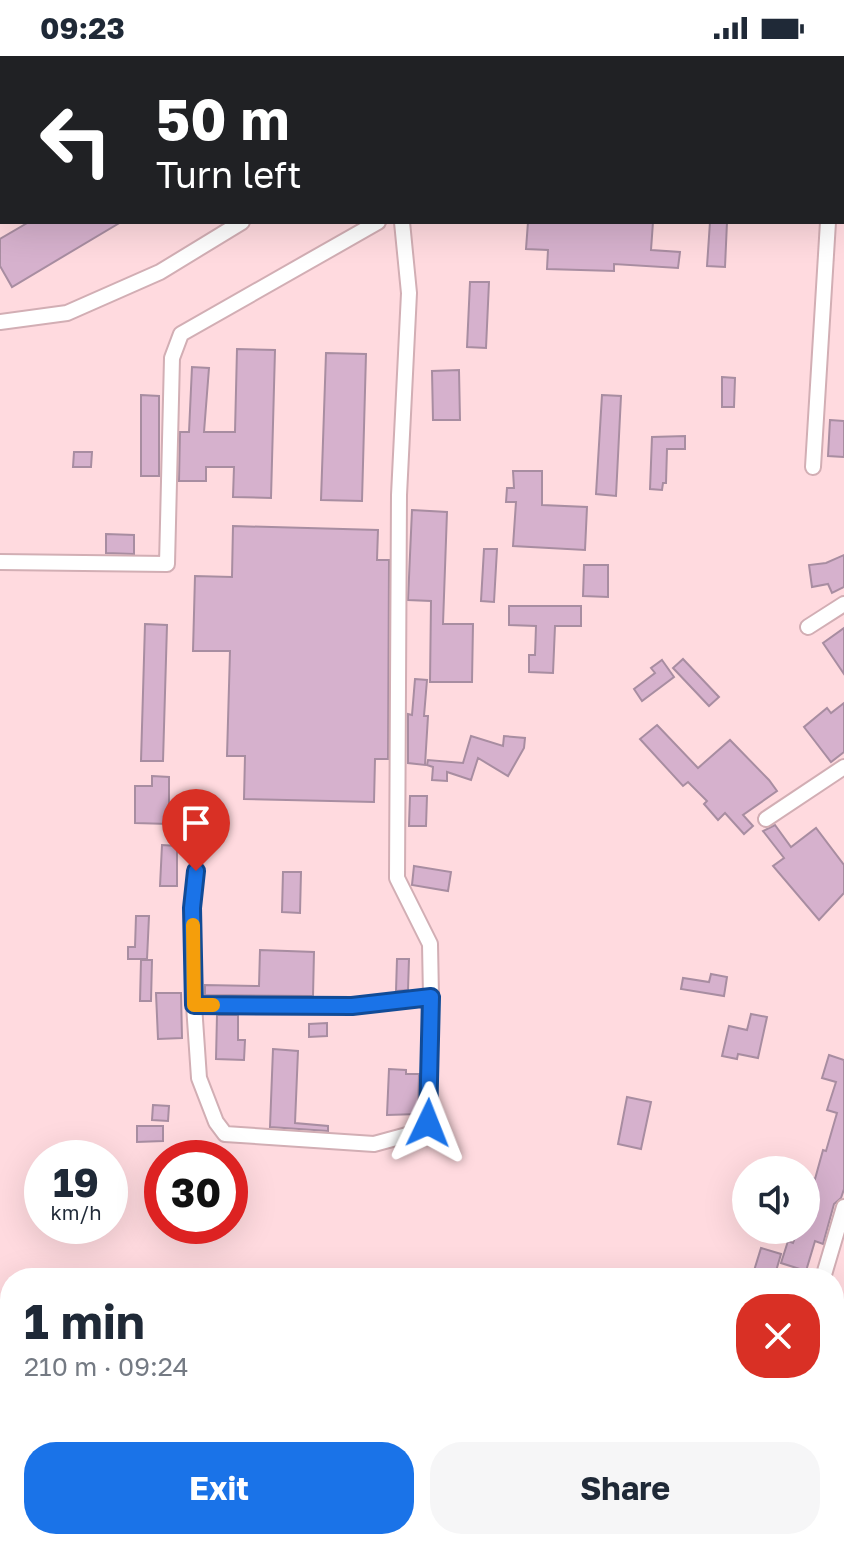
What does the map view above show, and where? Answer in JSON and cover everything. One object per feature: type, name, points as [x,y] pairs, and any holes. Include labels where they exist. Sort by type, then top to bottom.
[{"type":"street","points":[[0,322],[67,313],[160,272],[239,224]]},
{"type":"street","points":[[0,562],[167,564],[172,358],[181,334],[374,224]]},
{"type":"street","points":[[196,871],[192,908],[199,1078],[216,1122],[225,1134],[374,1144],[418,1132],[428,1123],[430,944],[397,878],[399,495],[409,293],[402,224]]},
{"type":"street","points":[[813,467],[828,224]]},
{"type":"street","points":[[808,627],[844,604]]},
{"type":"street","points":[[766,819],[844,767]]},
{"type":"street","points":[[194,1005],[352,1006],[431,997]]},
{"type":"street","points":[[826,1268],[844,1207]]},
{"type":"building","points":[[26,224],[118,224],[12,287],[0,266],[0,239]]},
{"type":"building","points":[[528,224],[653,224],[651,250],[680,252],[678,268],[614,264],[614,271],[547,269],[548,250],[526,249]]},
{"type":"building","points":[[710,224],[727,224],[725,267],[707,266]]},
{"type":"building","points":[[470,282],[489,282],[486,348],[467,347]]},
{"type":"building","points":[[237,349],[275,350],[271,498],[233,497],[234,467],[206,467],[206,481],[179,481],[180,432],[189,432],[192,367],[209,368],[204,432],[235,432]]},
{"type":"building","points":[[326,353],[366,354],[362,501],[321,500]]},
{"type":"building","points":[[459,370],[460,420],[433,420],[432,371]]},
{"type":"building","points":[[722,377],[735,378],[734,407],[722,407]]},
{"type":"building","points":[[141,395],[159,396],[159,476],[141,476]]},
{"type":"building","points":[[602,395],[621,396],[616,496],[596,494]]},
{"type":"building","points":[[830,420],[844,421],[844,457],[828,456]]},
{"type":"building","points":[[685,436],[685,449],[667,449],[666,483],[663,483],[662,490],[650,489],[652,437]]},
{"type":"building","points":[[74,452],[92,452],[91,467],[73,467]]},
{"type":"building","points":[[513,471],[542,471],[542,505],[587,507],[585,550],[513,546],[516,502],[506,502],[507,488],[514,488]]},
{"type":"building","points":[[412,510],[447,512],[443,624],[473,624],[472,682],[430,682],[431,601],[408,600]]},
{"type":"building","points":[[233,526],[378,530],[377,560],[389,560],[388,759],[375,759],[374,802],[244,799],[245,756],[227,756],[230,651],[193,651],[195,576],[232,577]]},
{"type":"building","points":[[106,534],[134,535],[134,554],[106,553]]},
{"type":"building","points":[[484,549],[497,549],[494,602],[481,601]]},
{"type":"building","points":[[844,555],[844,587],[832,593],[828,584],[812,587],[809,565],[826,563]]},
{"type":"building","points":[[584,565],[608,565],[608,597],[583,596]]},
{"type":"building","points":[[509,606],[581,606],[581,626],[555,626],[553,673],[529,672],[529,655],[535,655],[536,626],[509,625]]},
{"type":"building","points":[[145,624],[167,625],[163,761],[141,761]]},
{"type":"building","points":[[844,628],[844,674],[823,643]]},
{"type":"building","points":[[683,659],[719,697],[709,706],[673,668]]},
{"type":"building","points":[[662,660],[674,677],[642,701],[634,689],[655,673],[651,668]]},
{"type":"building","points":[[415,679],[427,680],[425,765],[408,763],[408,714],[412,715]]},
{"type":"building","points":[[844,703],[844,752],[831,762],[804,727],[827,708],[831,713]]},
{"type":"building","points":[[657,725],[698,768],[730,740],[769,780],[777,791],[743,815],[753,826],[744,834],[725,813],[718,820],[704,804],[707,801],[688,782],[683,786],[640,739]]},
{"type":"building","points":[[471,736],[503,746],[504,736],[525,738],[524,748],[508,776],[478,758],[471,780],[447,772],[447,781],[432,780],[433,767],[427,765],[428,760],[463,763]]},
{"type":"building","points":[[152,776],[169,777],[169,824],[135,823],[135,786],[152,786]]},
{"type":"building","points":[[410,796],[427,796],[426,826],[409,826]]},
{"type":"building","points":[[775,825],[791,847],[816,828],[844,865],[844,893],[819,920],[773,866],[784,858],[763,831]]},
{"type":"building","points":[[162,845],[177,846],[177,886],[160,886]]},
{"type":"building","points":[[414,866],[451,872],[448,891],[412,885]]},
{"type":"building","points":[[283,872],[301,872],[300,913],[282,912]]},
{"type":"building","points":[[136,916],[149,916],[147,959],[128,959],[128,947],[135,947]]},
{"type":"building","points":[[260,950],[314,952],[313,996],[205,995],[205,985],[259,986]]},
{"type":"building","points":[[397,959],[409,959],[408,990],[396,991]]},
{"type":"building","points":[[141,960],[152,960],[151,1001],[140,1001]]},
{"type":"building","points":[[711,974],[727,977],[724,996],[681,989],[683,978],[709,982]]},
{"type":"building","points":[[156,993],[181,993],[182,1038],[158,1039]]},
{"type":"building","points":[[751,1014],[767,1017],[758,1058],[738,1054],[737,1059],[722,1056],[729,1026],[747,1030]]},
{"type":"building","points":[[217,1015],[238,1015],[238,1040],[245,1040],[244,1060],[216,1059]]},
{"type":"building","points":[[327,1023],[327,1036],[309,1037],[309,1024]]},
{"type":"building","points":[[273,1049],[298,1051],[295,1123],[328,1126],[328,1131],[270,1127]]},
{"type":"building","points":[[829,1055],[844,1060],[844,1189],[841,1198],[834,1204],[823,1244],[820,1243],[820,1161],[837,1113],[827,1110],[836,1082],[822,1078]]},
{"type":"building","points":[[389,1069],[419,1074],[418,1114],[387,1115]]},
{"type":"building","points":[[627,1097],[651,1102],[641,1149],[618,1144]]},
{"type":"building","points":[[153,1105],[169,1106],[168,1121],[152,1120]]},
{"type":"building","points":[[137,1126],[163,1126],[163,1140],[137,1142]]},
{"type":"building","points":[[787,1244],[814,1244],[807,1268],[781,1263]]},
{"type":"building","points":[[761,1248],[781,1254],[777,1268],[755,1268]]},
{"type":"slow traffic","points":[[193,925],[194,1005],[213,1005]]},
{"type":"route","points":[[196,871],[192,908],[194,1005],[352,1006],[431,997],[428,1123]]}]
